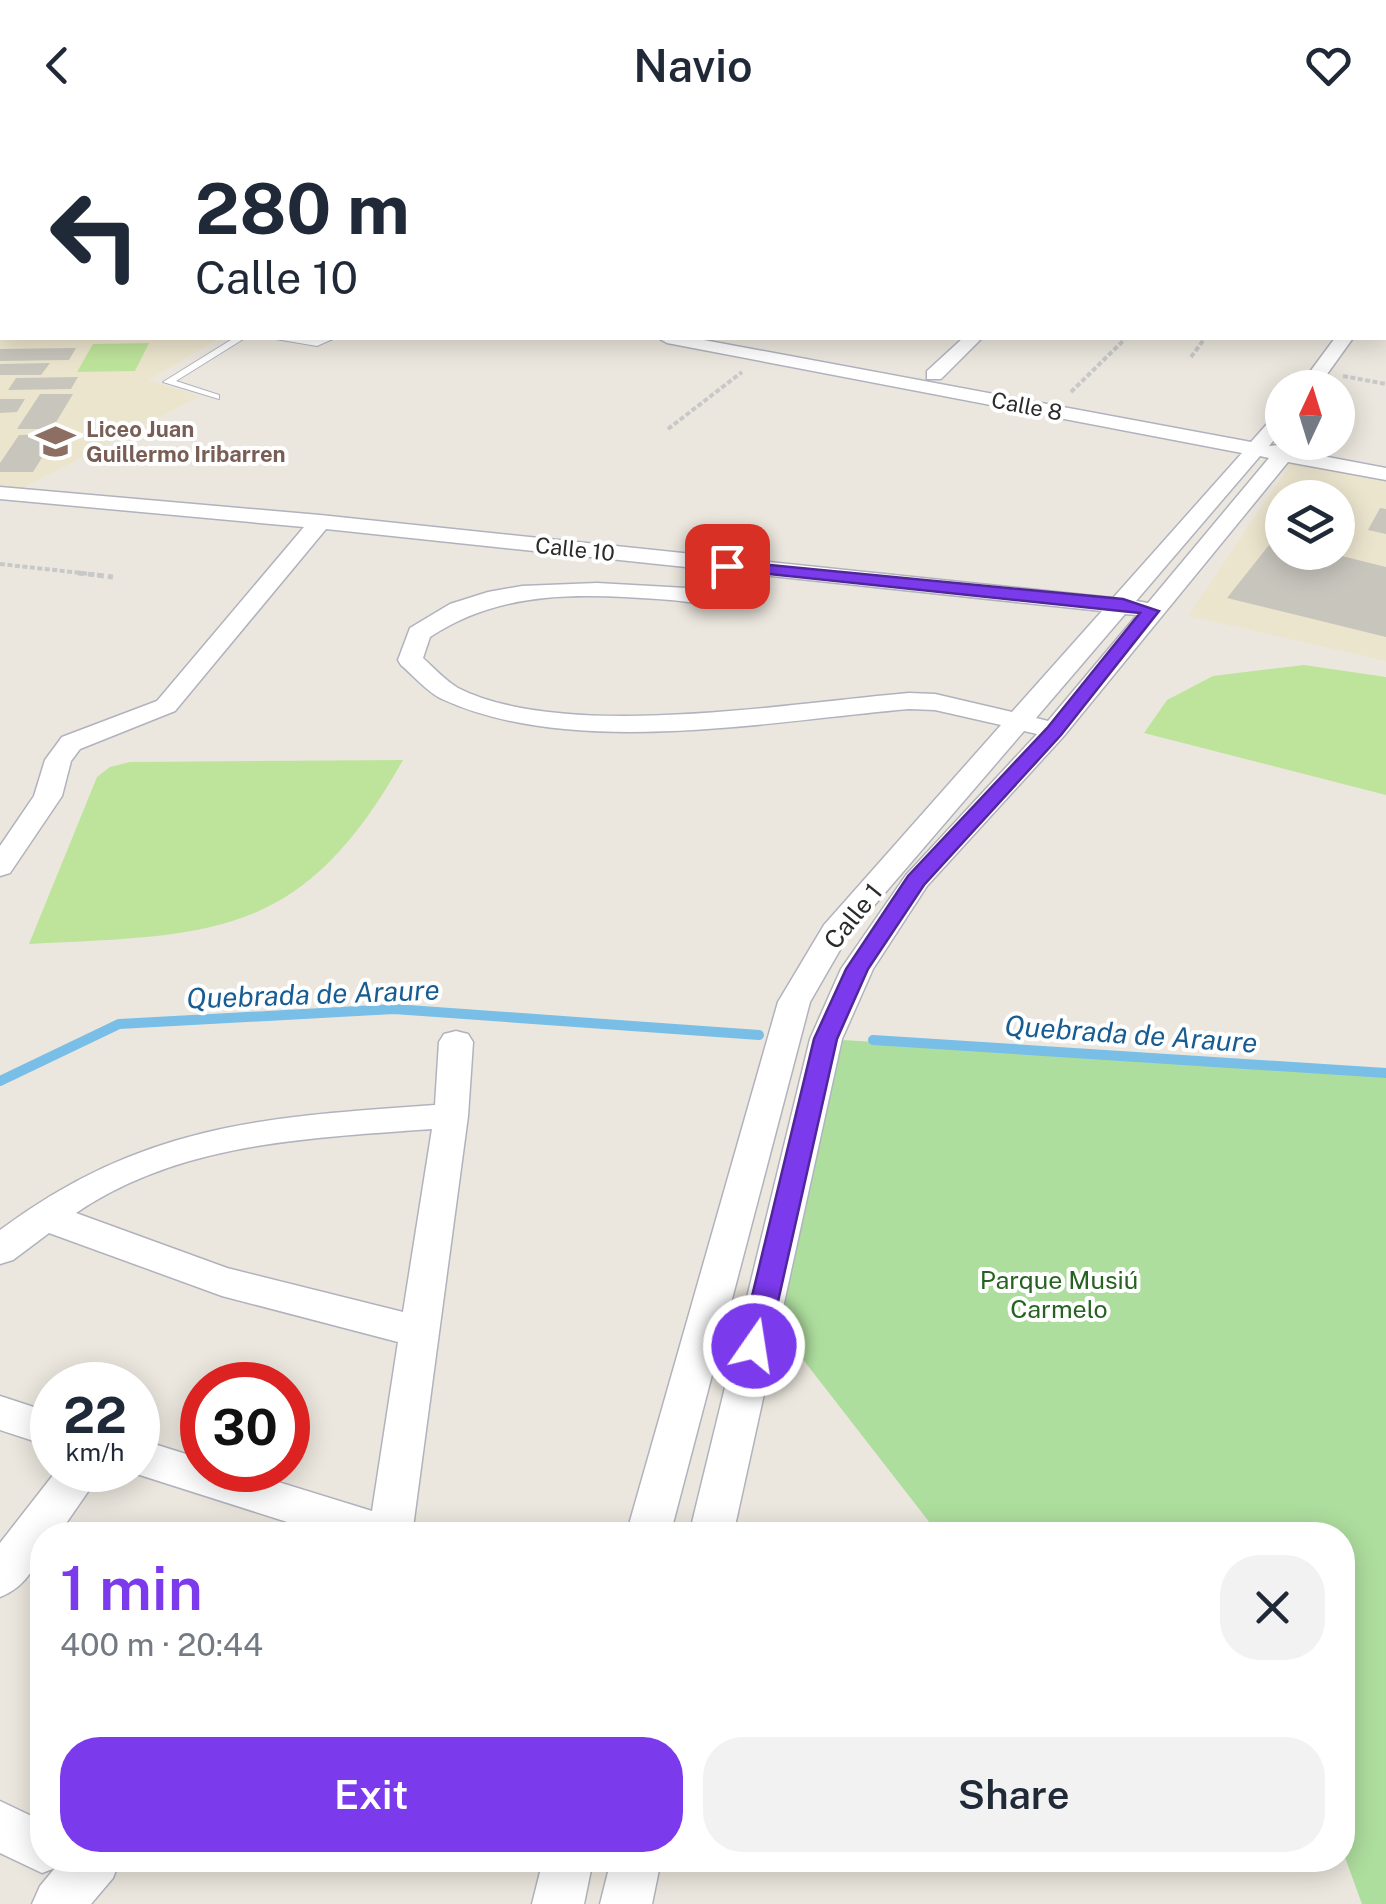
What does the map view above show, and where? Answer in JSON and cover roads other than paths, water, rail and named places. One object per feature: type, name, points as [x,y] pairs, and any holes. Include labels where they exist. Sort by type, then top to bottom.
[{"type":"street","name":"Calle 8","points":[[678,340],[1265,439]]},
{"type":"street","name":"Calle 8","points":[[741,340],[1265,438]]},
{"type":"street","points":[[934,375],[971,340]]},
{"type":"street","points":[[1320,370],[1343,340]]},
{"type":"street","points":[[1341,370],[1363,340]]},
{"type":"street","name":"Calle 8","points":[[1355,454],[1386,459]]},
{"type":"street","name":"Calle 1","points":[[652,1522],[794,1002],[835,932],[1022,722],[1137,608],[1265,459]]},
{"type":"street","name":"Calle 8","points":[[1341,460],[1386,474]]},
{"type":"street","name":"Calle 10","points":[[0,494],[320,522],[1137,608]]},
{"type":"street","points":[[0,867],[48,796],[58,760],[71,743],[166,706],[320,522]]},
{"type":"street","points":[[740,598],[636,591],[529,592],[459,609],[419,633],[410,660],[424,682],[486,708],[592,723],[676,722],[909,700],[935,702],[1054,731]]},
{"type":"street","name":"Calle 1","points":[[713,1522],[826,1039],[857,969],[916,881],[1054,731],[1137,608]]},
{"type":"street","points":[[392,1522],[452,1116],[456,1042]]},
{"type":"street","points":[[0,1250],[94,1185],[187,1146],[300,1127],[452,1116]]},
{"type":"street","points":[[46,1217],[222,1281],[421,1332]]},
{"type":"street","points":[[0,1413],[30,1423]]},
{"type":"street","points":[[160,1465],[298,1522]]},
{"type":"street","points":[[42,1522],[65,1492]]},
{"type":"street","points":[[0,1577],[30,1538]]},
{"type":"street","points":[[0,1826],[30,1842]]},
{"type":"street","points":[[558,1904],[565,1872]]},
{"type":"street","points":[[626,1904],[633,1872]]},
{"type":"lane","points":[[214,397],[168,382],[237,340]]},
{"type":"lane","points":[[292,340],[325,340]]},
{"type":"waterway","name":"Quebrada de Araure","points":[[0,1081],[119,1024],[394,1009],[759,1035]]},
{"type":"waterway","name":"Quebrada de Araure","points":[[873,1040],[1386,1073]]},
{"type":"place","name":"Liceo Juan Guillermo Iribarren","points":[[56,442]]},
{"type":"park label","name":"Parque Musiú Carmelo","points":[[1059,1294]]}]
